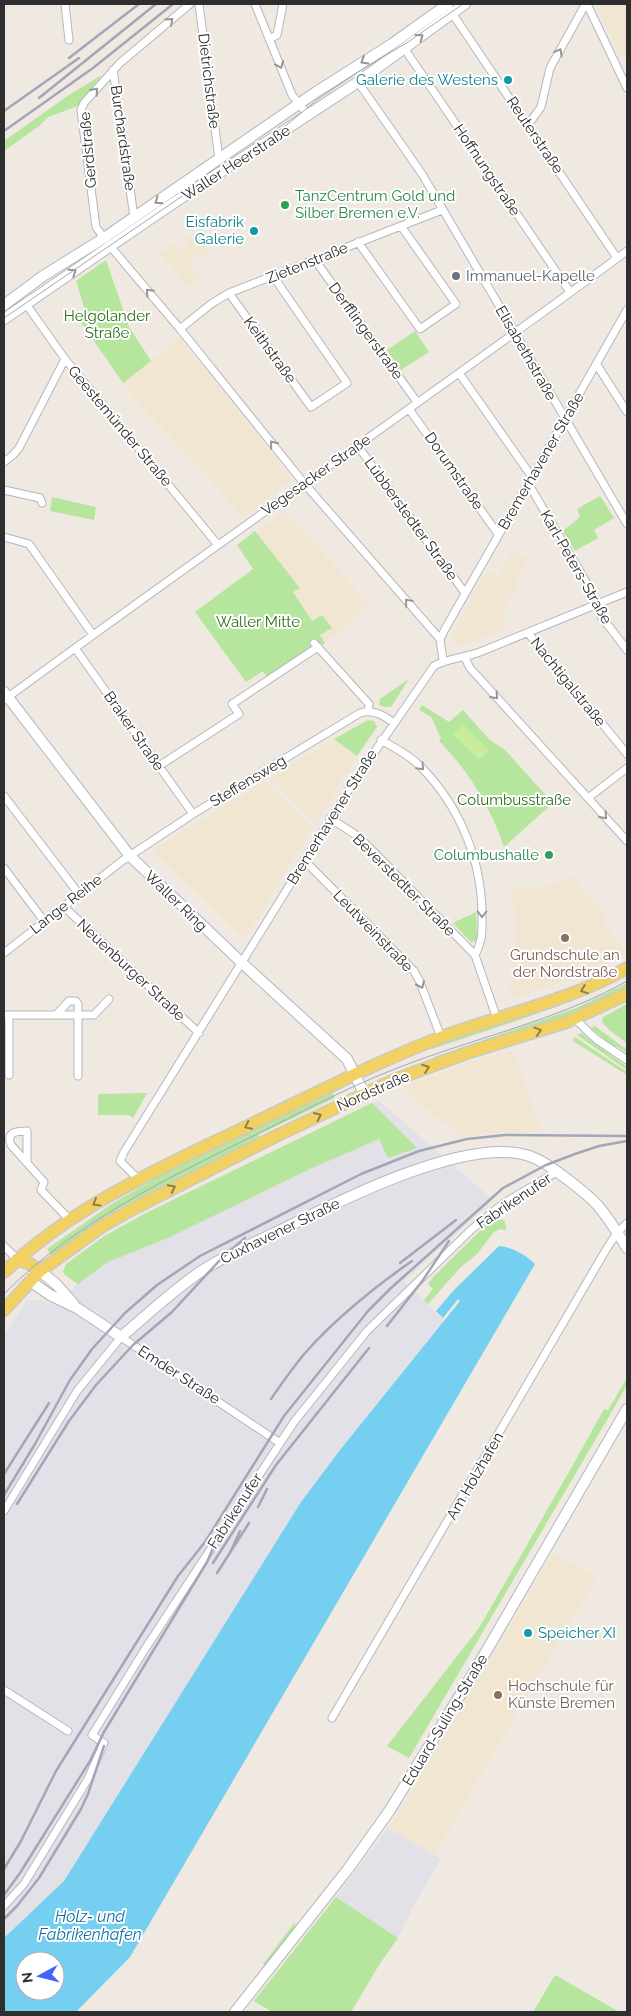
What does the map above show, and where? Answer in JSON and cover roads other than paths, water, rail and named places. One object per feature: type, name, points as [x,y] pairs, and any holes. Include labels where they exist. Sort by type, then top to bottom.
[{"type":"main road","name":"Waller Heerstraße","points":[[4,319],[46,290],[107,242],[134,217],[299,104],[450,9],[465,4]]},
{"type":"main road","name":"Waller Heerstraße","points":[[4,305],[36,280],[107,242],[309,116],[404,48],[450,9]]},
{"type":"main road","points":[[46,290],[41,289],[40,284],[48,274]]},
{"type":"main road","name":"Waller Ring","points":[[5,696],[130,856],[242,963],[347,1059],[364,1094]]},
{"type":"main road","name":"Nordstraße","points":[[138,1179],[354,1074],[441,1037],[586,990],[627,968]]},
{"type":"main road","name":"Nordstraße","points":[[40,1271],[101,1227],[129,1210],[364,1094],[401,1077],[470,1052],[575,1019],[627,994]]},
{"type":"main road","name":"Cuxhavener Straße","points":[[121,1338],[174,1292],[220,1260],[348,1197],[424,1168],[488,1152],[508,1151],[528,1155],[557,1172],[582,1190],[599,1207],[627,1248]]},
{"type":"main road","points":[[4,1272],[70,1220],[138,1179]]},
{"type":"main road","name":"Emder Straße","points":[[17,1260],[30,1281],[50,1295],[78,1308],[121,1338]]},
{"type":"main road","name":"Emder Straße","points":[[17,1260],[30,1264],[40,1271],[56,1284],[78,1308]]},
{"type":"main road","points":[[4,1310],[40,1271]]},
{"type":"main road","name":"Eduard-Suling-Straße","points":[[235,2012],[348,1869],[395,1803],[474,1674],[627,1409]]},
{"type":"street","points":[[65,4],[69,40]]},
{"type":"street","name":"Burchardstraße","points":[[134,217],[113,70],[190,4]]},
{"type":"street","name":"Dietrichstraße","points":[[199,4],[219,159]]},
{"type":"street","points":[[256,4],[292,95],[309,116]]},
{"type":"street","points":[[270,39],[277,35],[283,4]]},
{"type":"street","points":[[528,125],[536,116],[550,68],[585,5],[588,4],[627,88]]},
{"type":"street","name":"Reuterstraße","points":[[450,9],[617,258]]},
{"type":"street","name":"Hoffnungstraße","points":[[404,48],[570,292]]},
{"type":"street","name":"Gerdstraße","points":[[107,242],[96,226],[82,110],[84,103],[113,70]]},
{"type":"street","name":"Elisabethstraße","points":[[358,82],[422,174],[627,524]]},
{"type":"street","name":"Zietenstraße","points":[[180,329],[211,304],[229,293],[442,210]]},
{"type":"street","points":[[358,242],[420,329],[456,304],[401,226]]},
{"type":"street","points":[[107,242],[304,482],[440,639],[443,660],[465,658],[627,592]]},
{"type":"street","name":"Vegesacker Straße","points":[[5,696],[93,636],[304,482],[409,409],[627,251]]},
{"type":"street","name":"Derfflingerstraße","points":[[315,260],[417,402]]},
{"type":"street","name":"Keithstraße","points":[[229,293],[311,408],[347,383],[273,276]]},
{"type":"street","name":"Geestemünder Straße","points":[[26,304],[65,359],[218,545]]},
{"type":"street","name":"Bremerhavener Straße","points":[[440,639],[564,419],[626,315]]},
{"type":"street","points":[[4,462],[19,448],[65,359]]},
{"type":"street","points":[[597,364],[627,412]]},
{"type":"street","name":"Karl-Peters-Straße","points":[[459,373],[530,480],[592,592],[601,616],[627,650]]},
{"type":"street","name":"Dorumstraße","points":[[409,409],[498,534]]},
{"type":"street","name":"Lübberstedter Straße","points":[[357,445],[465,592]]},
{"type":"street","points":[[4,490],[40,498],[42,502]]},
{"type":"street","points":[[4,537],[29,544],[93,636]]},
{"type":"street","name":"Nachtigalstraße","points":[[528,633],[627,754]]},
{"type":"street","points":[[159,766],[239,714],[232,704],[316,645],[368,708],[394,723]]},
{"type":"street","name":"Braker Straße","points":[[75,648],[193,814]]},
{"type":"street","points":[[465,658],[470,668],[627,842]]},
{"type":"street","name":"Bremerhavener Straße","points":[[138,1179],[120,1161],[330,818],[381,740],[434,666],[443,660]]},
{"type":"street","name":"Steffensweg","points":[[130,856],[193,814],[368,708]]},
{"type":"street","points":[[381,740],[414,760],[423,768],[446,796],[461,824],[471,849],[482,896],[482,941],[475,955],[497,1019]]},
{"type":"street","points":[[588,798],[627,768]]},
{"type":"street","points":[[4,796],[79,894]]},
{"type":"street","name":"Beverstedter Straße","points":[[330,818],[359,836],[475,955]]},
{"type":"street","name":"Lange Reihe","points":[[4,952],[130,856]]},
{"type":"street","name":"Leutweinstraße","points":[[304,860],[414,971],[441,1037]]},
{"type":"street","points":[[4,868],[44,921]]},
{"type":"street","name":"Neuenburger Straße","points":[[63,906],[199,1033]]},
{"type":"street","points":[[9,1076],[6,1015],[94,1015],[109,999]]},
{"type":"street","points":[[56,1015],[69,1001],[76,1001],[78,1004],[78,1076]]},
{"type":"street","points":[[575,1019],[596,1039],[627,1060]]},
{"type":"street","points":[[27,1162],[44,1182],[41,1190],[70,1220]]},
{"type":"street","name":"Fabrikenufer","points":[[4,1906],[24,1884],[88,1779],[104,1743],[92,1735],[145,1649],[299,1415],[367,1331],[405,1293],[490,1214],[504,1203],[557,1172]]},
{"type":"street","name":"Am Holzhafen","points":[[332,1718],[618,1233],[627,1223]]},
{"type":"street","name":"Emder Straße","points":[[4,1246],[17,1260]]},
{"type":"street","name":"Emder Straße","points":[[121,1338],[280,1443]]},
{"type":"street","name":"Cuxhavener Straße","points":[[4,1512],[77,1391],[121,1338]]},
{"type":"street","points":[[4,1690],[68,1731]]},
{"type":"water","name":"Holz- und Fabrikenhafen","points":[[499,1246],[519,1252],[535,1264],[130,1957],[76,2012],[4,2012],[4,1938],[64,1881],[301,1502],[340,1450],[460,1301],[458,1299],[443,1318],[436,1311],[454,1290]]},
{"type":"tram line","points":[[4,318],[289,123],[318,99],[408,42],[463,4]]},
{"type":"tram line","points":[[4,1294],[60,1245],[122,1204],[314,1105],[395,1069],[550,1016],[603,994],[627,981]]},
{"type":"railway","points":[[69,58],[139,4]]},
{"type":"railway","points":[[39,98],[156,4]]},
{"type":"railway","points":[[4,131],[93,68],[173,4]]},
{"type":"railway","points":[[4,111],[79,58]]},
{"type":"railway","points":[[4,1495],[35,1444],[70,1380],[92,1349],[125,1313],[157,1285],[200,1256],[361,1174],[419,1151],[467,1139],[505,1135],[625,1136]]},
{"type":"railway","points":[[4,1869],[21,1841],[56,1771],[178,1576],[205,1542],[284,1416],[368,1311],[391,1288],[503,1188],[546,1165],[575,1154],[599,1146],[627,1141]]},
{"type":"railway","points":[[400,1263],[456,1220]]},
{"type":"railway","points":[[17,1504],[69,1421],[96,1385],[133,1345],[172,1312],[220,1260],[245,1238]]},
{"type":"railway","points":[[387,1326],[423,1280],[449,1241]]},
{"type":"railway","points":[[271,1399],[301,1358],[329,1328],[370,1292],[412,1261]]},
{"type":"railway","points":[[213,1563],[276,1465],[369,1348]]},
{"type":"railway","points":[[4,1474],[49,1403]]},
{"type":"railway","points":[[258,1507],[267,1489]]},
{"type":"railway","points":[[4,1895],[20,1873],[90,1761],[104,1732],[207,1562],[227,1517]]},
{"type":"railway","points":[[217,1573],[249,1523]]},
{"type":"railway","points":[[230,1553],[240,1531]]},
{"type":"railway","points":[[4,1919],[39,1878],[81,1809],[104,1746]]},
{"type":"place","name":"Galerie des Westens","points":[[508,80]]},
{"type":"place","name":"TanzCentrum Gold und Silber Bremen e.V.","points":[[285,205]]},
{"type":"place","name":"Eisfabrik Galerie","points":[[254,231]]},
{"type":"place","name":"Immanuel-Kapelle","points":[[456,276]]},
{"type":"place","name":"Columbushalle","points":[[549,855]]},
{"type":"place","name":"Grundschule an der Nordstraße","points":[[565,938]]},
{"type":"place","name":"Speicher XI","points":[[528,1633]]},
{"type":"place","name":"Hochschule für Künste Bremen","points":[[498,1695]]},
{"type":"park label","name":"Helgolander Straße","points":[[107,324]]},
{"type":"park label","name":"Waller Mitte","points":[[258,622]]},
{"type":"park label","name":"Columbusstraße","points":[[514,800]]}]
